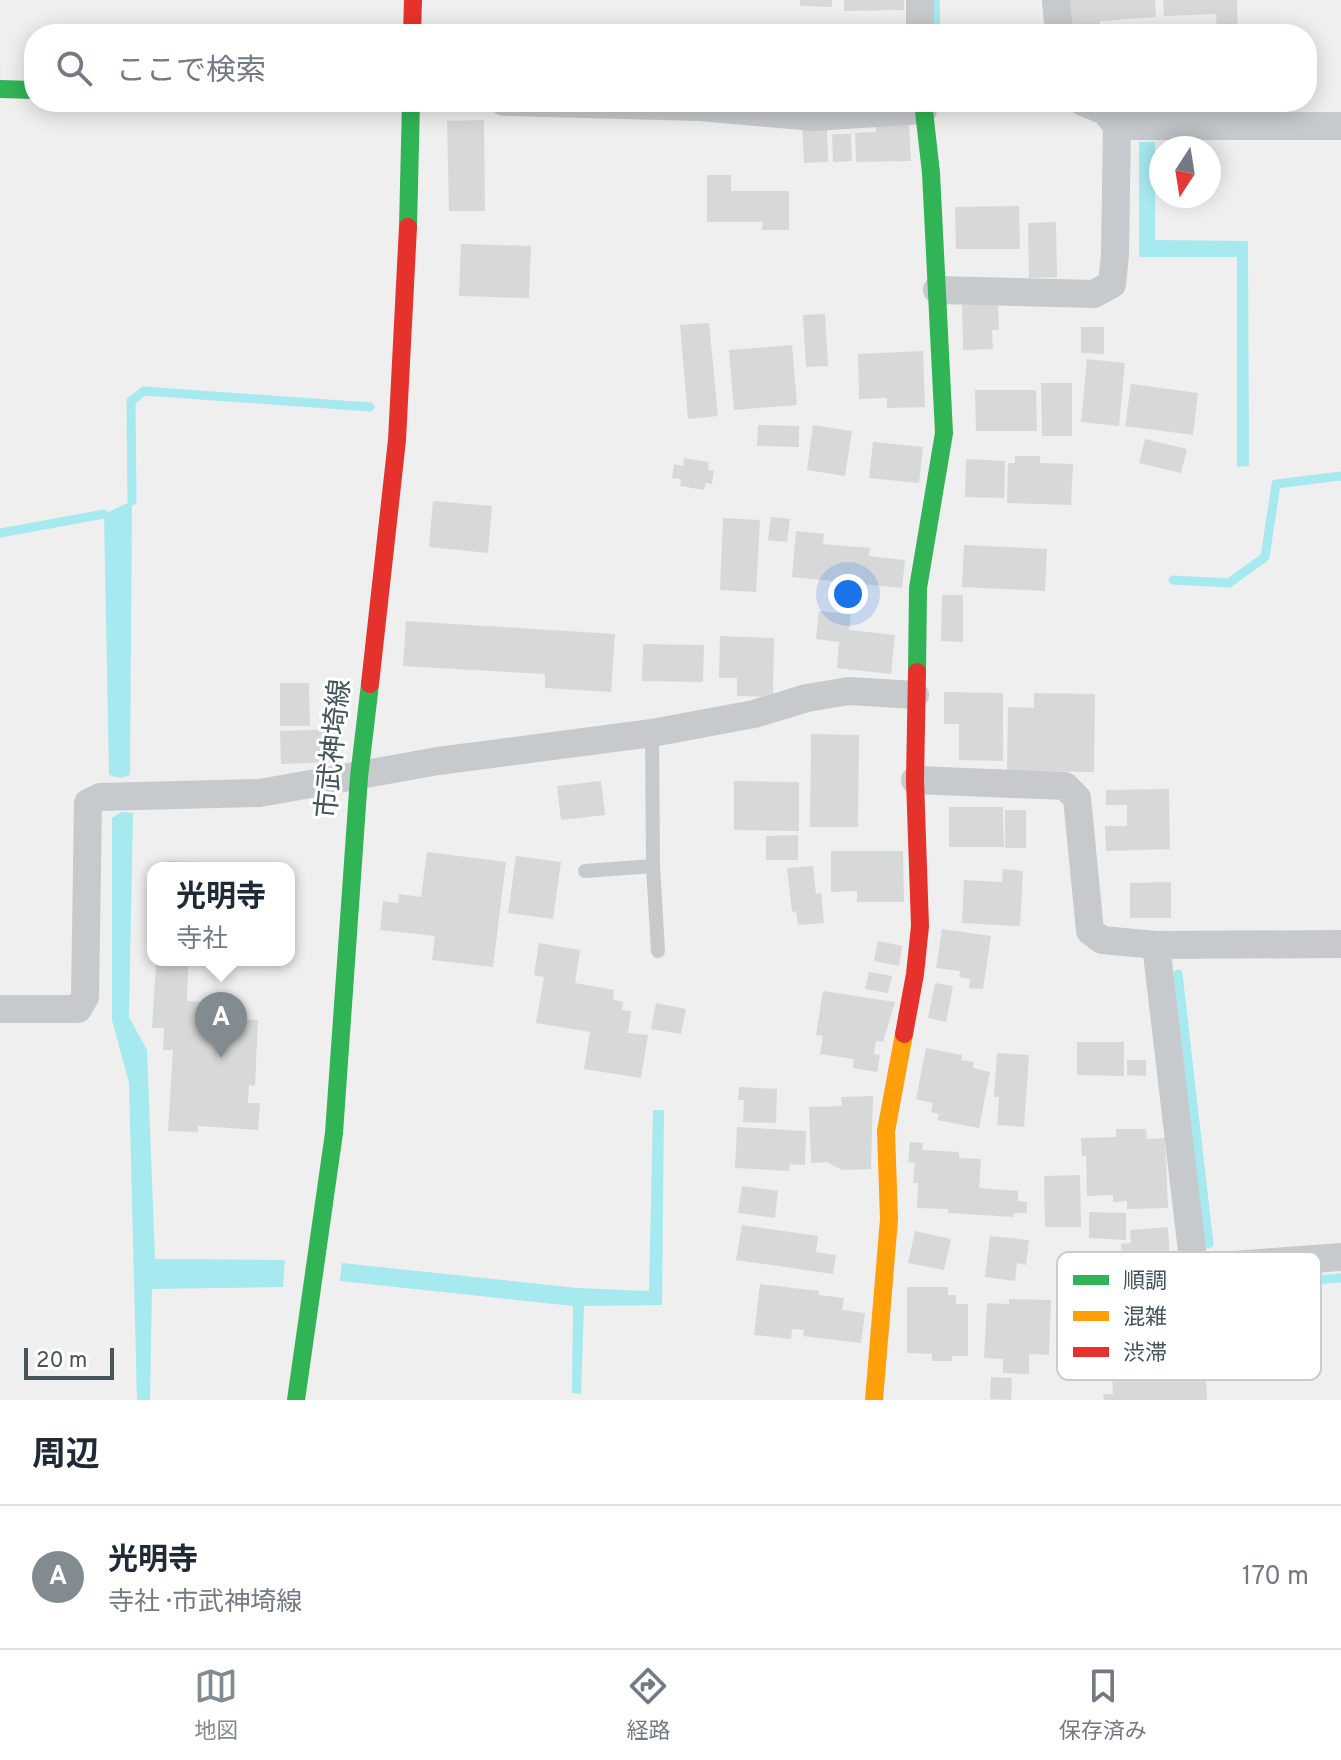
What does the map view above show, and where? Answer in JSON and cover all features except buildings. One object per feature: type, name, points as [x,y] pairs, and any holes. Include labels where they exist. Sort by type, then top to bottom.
[{"type":"street","points":[[412,24],[413,0]]},
{"type":"street","points":[[920,0],[920,24]]},
{"type":"street","points":[[1056,2],[1058,24]]},
{"type":"street","points":[[0,89],[24,90]]},
{"type":"street","name":"市武神埼線","points":[[296,1400],[334,1133],[359,777],[397,440],[407,278],[411,112]]},
{"type":"street","points":[[756,112],[814,117],[864,112]]},
{"type":"street","points":[[874,1400],[889,1219],[886,1131],[915,974],[920,926],[927,781],[915,695],[918,588],[944,433],[949,290],[924,112]]},
{"type":"street","points":[[949,290],[1094,294],[1112,284],[1117,126],[1106,112]]},
{"type":"street","points":[[1117,126],[1341,126]]},
{"type":"street","points":[[0,1009],[78,1009],[85,997],[88,803],[100,797],[260,793],[438,761],[652,733],[754,714],[807,698],[849,691],[915,695]]},
{"type":"street","points":[[927,781],[1065,786],[1077,798],[1090,931],[1102,940],[1156,945],[1341,944]]},
{"type":"street","points":[[1156,945],[1192,1252]]},
{"type":"street","points":[[1321,1258],[1341,1257]]},
{"type":"lane","points":[[652,733],[653,866],[658,951]]},
{"type":"lane","points":[[585,871],[653,866]]},
{"type":"water","points":[[1139,142],[1149,142],[1149,208],[1155,208],[1155,240],[1248,241],[1249,466],[1237,467],[1237,257],[1139,257]]},
{"type":"water","points":[[132,501],[130,775],[120,778],[109,775],[104,514]]},
{"type":"water","points":[[121,812],[133,813],[129,1017],[147,1050],[155,1259],[285,1260],[283,1287],[152,1289],[150,1400],[137,1400],[129,1083],[112,1020],[112,818]]},
{"type":"water","points":[[653,1110],[664,1110],[662,1305],[584,1306],[581,1394],[572,1393],[573,1306],[340,1281],[342,1263],[577,1288],[649,1291]]},
{"type":"waterway","points":[[935,0],[936,24]]},
{"type":"waterway","points":[[132,501],[131,401],[144,391],[370,407]]},
{"type":"waterway","points":[[1173,580],[1229,583],[1265,557],[1276,484],[1341,476]]},
{"type":"waterway","points":[[0,533],[104,514]]},
{"type":"waterway","points":[[1178,974],[1209,1244]]},
{"type":"waterway","points":[[1321,1280],[1341,1278]]},
{"type":"traffic: fast","points":[[0,89],[24,90]]},
{"type":"traffic: fast","points":[[408,227],[411,112]]},
{"type":"traffic: fast","points":[[917,672],[918,588],[944,433],[931,173],[924,112]]},
{"type":"traffic: fast","points":[[296,1400],[334,1133],[359,777],[370,684]]},
{"type":"traffic: slow","points":[[874,1400],[889,1219],[886,1131],[904,1034]]},
{"type":"traffic: jam","points":[[412,24],[413,0]]},
{"type":"traffic: jam","points":[[370,684],[397,440],[408,227]]},
{"type":"traffic: jam","points":[[904,1034],[920,926],[915,780],[917,672]]},
{"type":"place","name":"光明寺","points":[[221,1058]]}]
